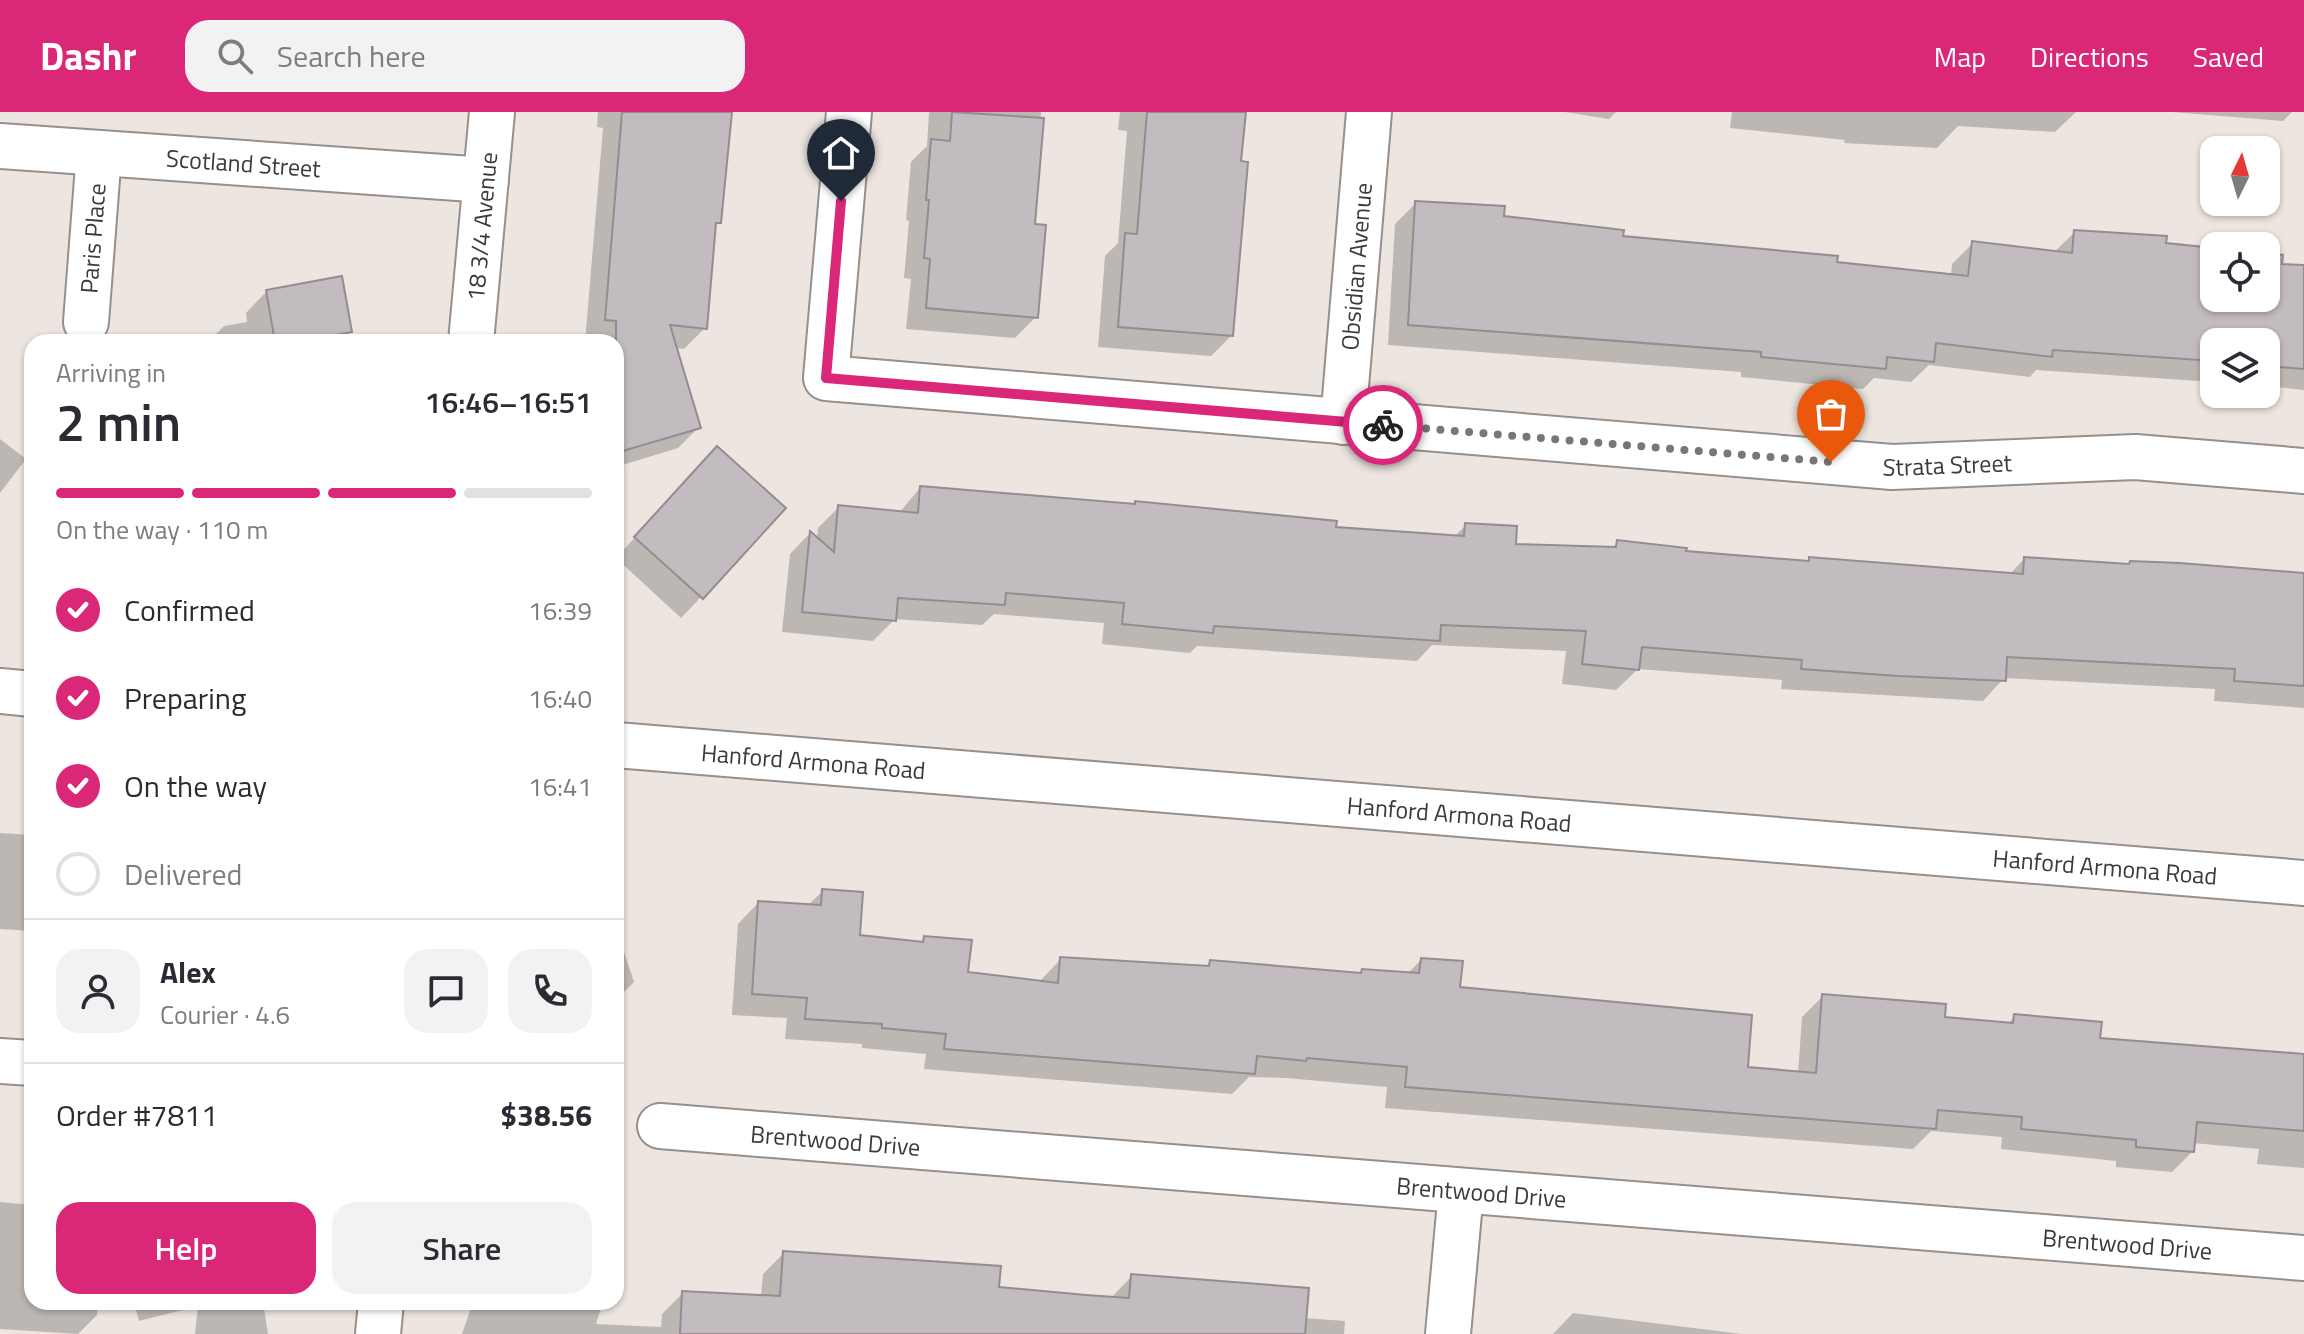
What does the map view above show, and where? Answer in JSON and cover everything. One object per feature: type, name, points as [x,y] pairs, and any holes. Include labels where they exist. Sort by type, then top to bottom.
[{"type":"street","name":"18 3/4 Avenue","points":[[472,334],[492,112]]},
{"type":"street","name":"Strata Street","points":[[849,112],[826,378],[1892,467],[2135,457],[2304,471]]},
{"type":"street","name":"Obsidian Avenue","points":[[1343,422],[1369,112]]},
{"type":"street","name":"Scotland Street","points":[[0,146],[486,180]]},
{"type":"street","name":"Paris Place","points":[[86,322],[99,153]]},
{"type":"street","points":[[0,691],[24,693]]},
{"type":"street","name":"Hanford Armona Road","points":[[624,746],[2304,883]]},
{"type":"street","points":[[0,1061],[24,1062]]},
{"type":"street","name":"Brentwood Drive","points":[[660,1126],[2304,1258]]},
{"type":"street","points":[[1448,1334],[1461,1191]]},
{"type":"street","points":[[378,1334],[380,1310]]},
{"type":"building","points":[[622,112],[732,112],[721,223],[716,223],[707,329],[670,325],[701,428],[624,451],[624,334],[616,334],[616,321],[605,320]]},
{"type":"building","points":[[952,112],[1044,118],[1035,224],[1046,225],[1038,318],[926,308],[930,259],[924,258],[931,139],[950,141]]},
{"type":"building","points":[[1147,112],[1246,112],[1241,161],[1248,162],[1233,336],[1118,327],[1125,233],[1137,234]]},
{"type":"building","points":[[1415,201],[1505,206],[1504,216],[1624,230],[1623,236],[1838,256],[1837,262],[1968,276],[1972,241],[2072,253],[2074,230],[2167,236],[2166,243],[2200,247],[2200,312],[2280,312],[2280,255],[2283,255],[2282,264],[2304,265],[2304,369],[2280,367],[2280,328],[2200,328],[2200,360],[2053,350],[2052,357],[1936,343],[1934,362],[1887,357],[1886,369],[1761,357],[1761,352],[1408,325]]},
{"type":"building","points":[[342,276],[352,332],[274,334],[266,290]]},
{"type":"building","points":[[717,446],[786,508],[703,599],[634,537]]},
{"type":"building","points":[[920,486],[1135,504],[1135,501],[1337,521],[1336,527],[1464,536],[1465,523],[1517,526],[1516,544],[1616,547],[1617,540],[1687,548],[1686,551],[2023,574],[2024,557],[2129,564],[2130,561],[2180,563],[2304,573],[2304,686],[2234,681],[2235,669],[2007,657],[2006,681],[1898,676],[1801,669],[1802,660],[1642,647],[1639,670],[1582,664],[1586,631],[1441,625],[1440,641],[1214,626],[1213,633],[1122,624],[1124,603],[1006,593],[1005,605],[898,598],[896,621],[802,612],[810,531],[834,552],[838,505],[918,513]]},
{"type":"building","points":[[822,889],[863,892],[860,935],[923,942],[924,936],[972,940],[968,972],[1058,983],[1060,957],[1209,966],[1210,960],[1361,973],[1362,969],[1419,973],[1421,958],[1463,961],[1460,987],[1752,1015],[1748,1067],[1816,1073],[1822,994],[1946,1004],[1945,1017],[2013,1023],[2014,1014],[2102,1022],[2100,1038],[2304,1054],[2304,1131],[2197,1122],[2194,1152],[2136,1147],[2136,1140],[2021,1129],[2022,1117],[1938,1110],[1936,1129],[1405,1087],[1407,1067],[1307,1058],[1306,1061],[1257,1056],[1255,1074],[944,1049],[946,1034],[882,1028],[882,1024],[805,1019],[807,998],[752,994],[758,901],[821,905]]},
{"type":"building","points":[[783,1251],[1001,1266],[999,1287],[1086,1295],[1129,1298],[1131,1274],[1309,1288],[1305,1334],[680,1334],[682,1291],[780,1296]]},
{"type":"way so far","points":[[1383,425],[1831,462]]},
{"type":"route","points":[[841,201],[826,378],[1383,425]]}]
